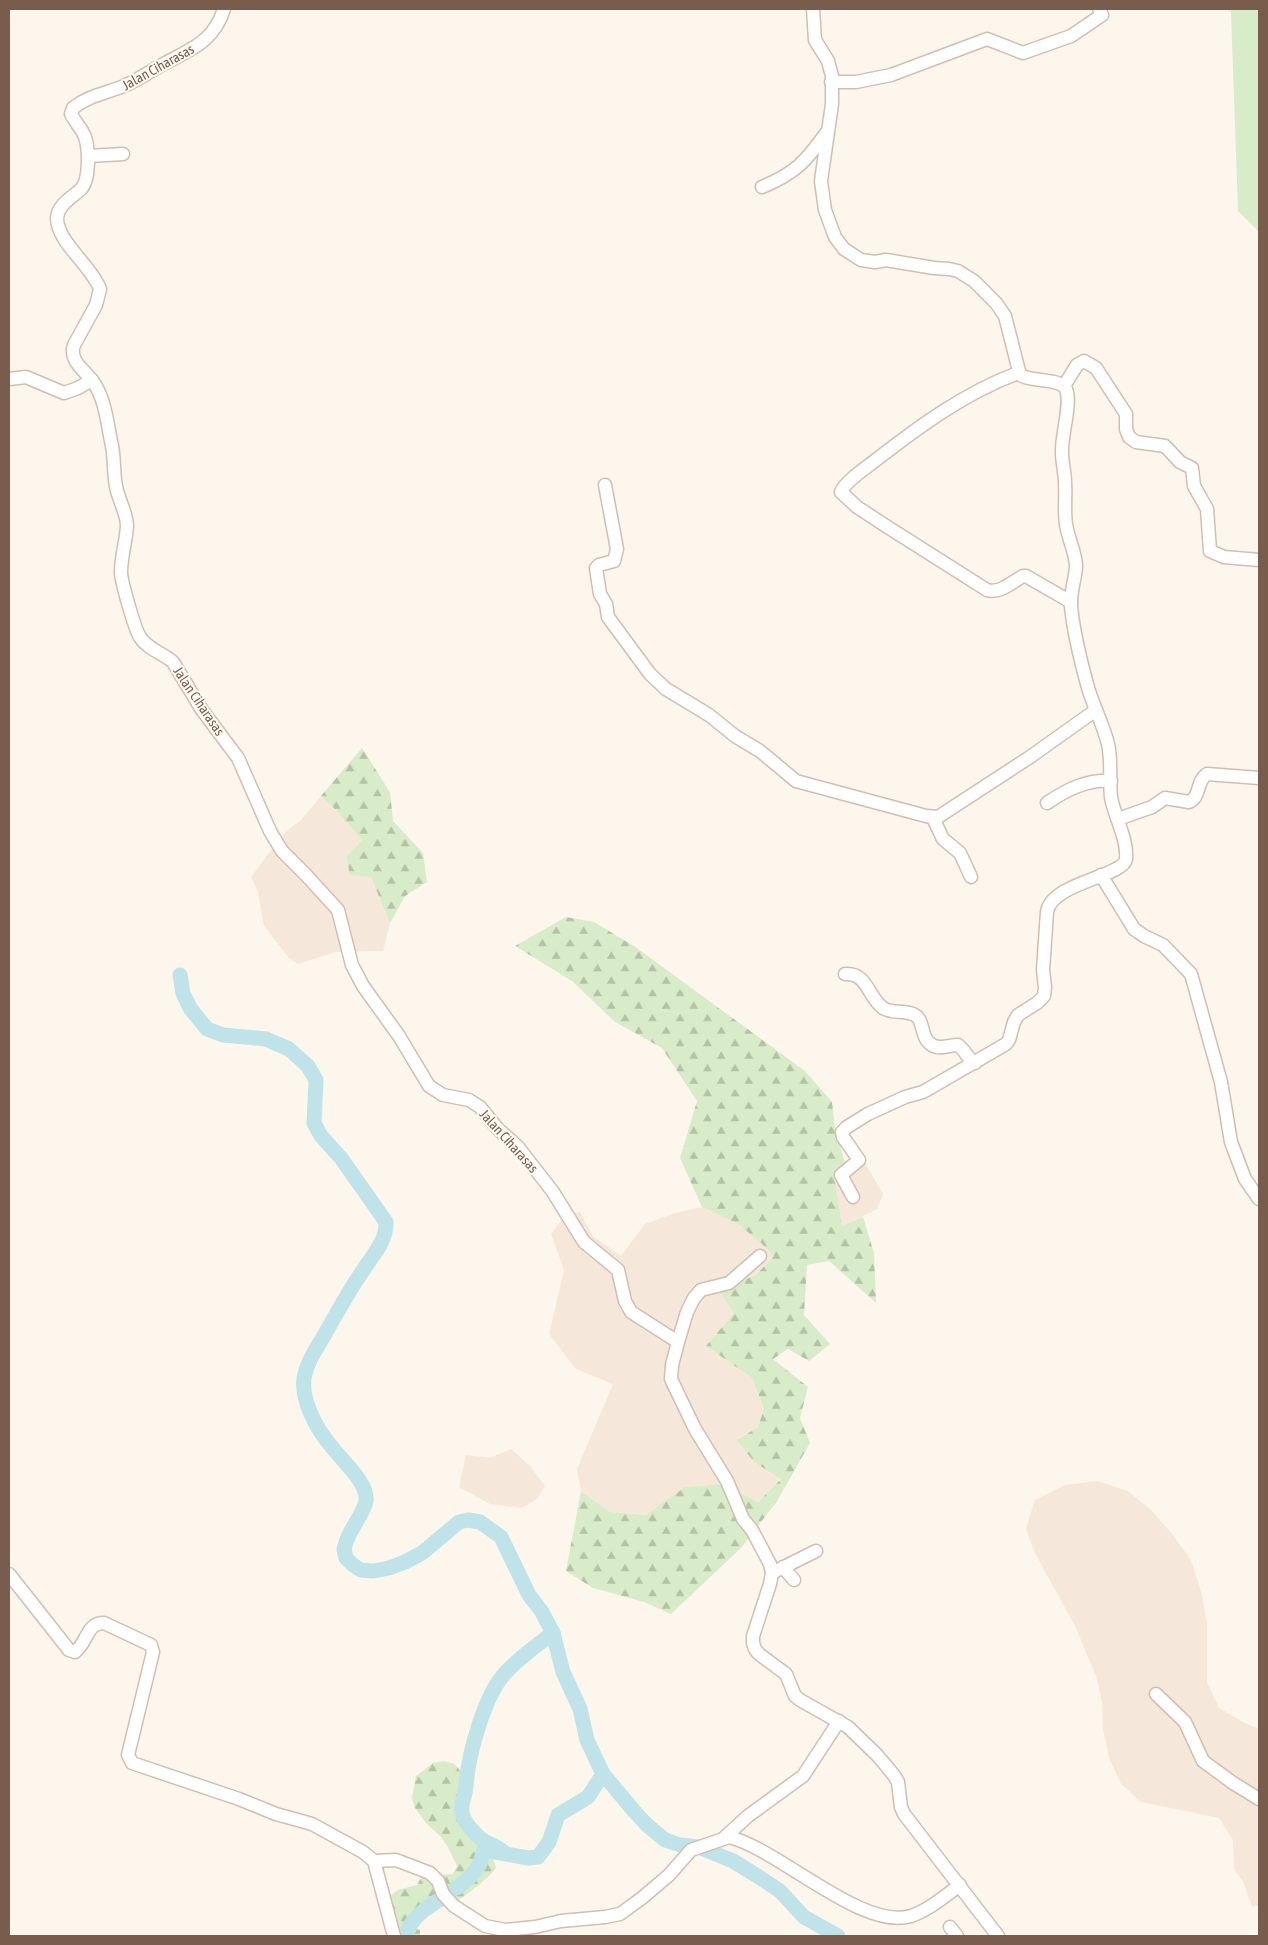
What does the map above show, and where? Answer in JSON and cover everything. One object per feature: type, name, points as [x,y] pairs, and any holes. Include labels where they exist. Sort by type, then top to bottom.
[{"type":"street","name":"Jalan Ciharasas","points":[[224,9],[218,24],[194,49],[159,66],[129,84],[98,94],[73,108],[72,114],[85,137],[88,156],[87,180],[81,189],[67,200],[57,216],[58,225],[65,240],[89,269],[100,289],[96,305],[73,350],[74,359],[92,380],[102,396],[114,453],[116,484],[126,526],[121,568],[122,582],[129,602],[134,628],[145,644],[168,657],[177,668],[202,710],[234,751],[270,831],[282,851],[338,910],[352,964],[363,986],[399,1036],[429,1086],[443,1095],[469,1100],[480,1107],[497,1128],[518,1147],[553,1192],[584,1242],[618,1270],[625,1302],[631,1312],[678,1342]]},
{"type":"street","points":[[813,9],[815,40],[828,61],[832,82],[832,104],[823,160],[822,189],[825,210],[839,243],[850,254],[861,260],[875,262],[886,260],[949,269],[958,271],[974,281],[996,303],[1005,316],[1018,373],[1027,379],[1054,382],[1064,386]]},
{"type":"street","points":[[832,82],[856,82],[891,75],[987,39],[1023,54],[1070,36],[1102,15],[1099,9]]},
{"type":"street","points":[[762,187],[781,179],[799,167],[828,130]]},
{"type":"street","points":[[88,156],[123,154]]},
{"type":"street","points":[[853,1197],[841,1175],[859,1160],[843,1137],[842,1132],[847,1127],[884,1106],[923,1092],[1006,1044],[1018,1014],[1037,1004],[1044,996],[1043,970],[1047,909],[1049,905],[1060,894],[1120,866],[1126,859],[1112,798],[1111,759],[1108,744],[1087,685],[1071,602],[1076,566],[1066,522],[1062,449],[1067,397],[1064,386],[1079,363],[1084,361],[1096,368],[1126,414],[1126,428],[1129,437],[1136,442],[1165,446],[1180,462],[1192,468],[1194,486],[1207,509],[1210,551],[1224,557],[1259,560]]},
{"type":"street","points":[[1018,373],[998,380],[941,412],[864,469],[843,487],[841,492],[857,507],[987,590],[992,592],[1000,590],[1026,576],[1071,602]]},
{"type":"street","points":[[9,379],[30,378],[64,392],[78,388],[92,380]]},
{"type":"street","points":[[605,485],[617,549],[614,560],[599,565],[596,568],[600,594],[606,604],[608,617],[650,674],[666,689],[709,715],[735,736],[760,751],[796,781],[933,818],[944,815],[1096,710]]},
{"type":"street","points":[[1118,819],[1152,807],[1165,798],[1193,801],[1197,795],[1202,778],[1207,774],[1259,778]]},
{"type":"street","points":[[1048,803],[1067,791],[1089,782],[1111,781]]},
{"type":"street","points":[[933,818],[943,839],[960,853],[970,877]]},
{"type":"street","points":[[1101,875],[1134,929],[1163,945],[1191,974],[1221,1082],[1231,1142],[1245,1179],[1259,1199]]},
{"type":"street","points":[[844,974],[860,977],[884,1008],[890,1012],[912,1014],[918,1018],[923,1034],[933,1046],[939,1048],[954,1045],[960,1046],[968,1058],[975,1063]]},
{"type":"street","points":[[760,1256],[729,1283],[705,1288],[698,1294],[687,1312],[671,1373],[674,1386],[695,1428],[727,1481],[743,1519],[778,1570],[794,1580]]},
{"type":"street","points":[[816,1551],[778,1570],[753,1636],[755,1649],[786,1674],[792,1690],[800,1700],[839,1721],[865,1743],[894,1774],[898,1782],[901,1807],[904,1814],[998,1936]]},
{"type":"street","points":[[9,1574],[69,1650],[75,1652],[80,1648],[90,1628],[99,1622],[151,1646],[153,1652],[128,1755],[132,1763],[276,1814],[312,1824],[362,1852],[374,1861],[394,1936]]},
{"type":"street","points":[[1156,1694],[1185,1722],[1203,1761],[1232,1783],[1259,1799]]},
{"type":"street","points":[[718,1840],[803,1776],[839,1721]]},
{"type":"street","points":[[374,1861],[396,1860],[430,1873],[438,1881],[443,1895],[454,1906],[476,1922],[499,1930],[535,1927],[560,1921],[620,1914],[669,1875],[693,1849],[718,1840],[733,1838],[752,1846],[851,1903],[891,1918],[914,1915],[960,1885]]},
{"type":"shaded area","points":[[321,796],[362,840],[346,857],[350,874],[371,877],[390,923],[383,951],[336,952],[298,964],[289,958],[264,926],[258,892],[251,877],[285,832],[301,820]]},
{"type":"shaded area","points":[[861,1156],[883,1194],[877,1209],[842,1227],[834,1172],[845,1163]]},
{"type":"shaded area","points":[[702,1207],[738,1224],[774,1256],[756,1275],[718,1290],[734,1313],[706,1346],[752,1378],[764,1409],[758,1427],[738,1439],[754,1462],[781,1478],[758,1502],[723,1484],[685,1487],[647,1515],[610,1512],[581,1491],[577,1469],[613,1384],[576,1369],[549,1334],[564,1270],[551,1234],[564,1216],[580,1212],[593,1236],[621,1256],[645,1224],[675,1213]]},
{"type":"shaded area","points":[[511,1449],[530,1466],[545,1486],[538,1498],[522,1508],[490,1504],[459,1487],[466,1455],[490,1458]]},
{"type":"shaded area","points":[[1098,1481],[1128,1491],[1152,1511],[1191,1560],[1201,1591],[1207,1622],[1207,1682],[1219,1708],[1259,1729],[1259,1905],[1252,1907],[1243,1881],[1234,1870],[1233,1840],[1219,1818],[1141,1802],[1121,1784],[1109,1758],[1103,1729],[1102,1702],[1096,1676],[1075,1626],[1035,1553],[1026,1529],[1035,1500],[1065,1485]]},
{"type":"green space","points":[[1227,9],[1259,9],[1259,232],[1238,211],[1231,12]]},
{"type":"green space","points":[[362,748],[390,792],[393,821],[423,853],[427,882],[405,896],[390,923],[371,877],[350,875],[346,857],[362,840],[321,796]]},
{"type":"green space","points":[[566,917],[594,922],[634,946],[805,1071],[832,1102],[835,1128],[845,1163],[834,1172],[842,1226],[863,1217],[874,1253],[876,1303],[829,1261],[807,1265],[804,1315],[830,1344],[809,1361],[788,1349],[773,1359],[808,1387],[800,1418],[810,1443],[777,1501],[742,1547],[671,1614],[644,1602],[593,1588],[566,1571],[581,1491],[610,1512],[646,1515],[685,1487],[723,1484],[758,1502],[781,1479],[754,1462],[737,1440],[758,1427],[764,1409],[752,1378],[706,1346],[734,1313],[718,1290],[756,1275],[774,1256],[738,1224],[702,1207],[680,1158],[697,1101],[662,1048],[615,1022],[572,981],[515,946]]},
{"type":"green space","points":[[444,1761],[454,1764],[460,1771],[459,1814],[462,1825],[469,1836],[482,1845],[484,1850],[493,1858],[496,1868],[481,1883],[454,1904],[451,1893],[428,1899],[424,1908],[408,1927],[420,1930],[420,1936],[387,1936],[390,1896],[398,1890],[417,1885],[422,1876],[431,1872],[441,1875],[453,1874],[457,1866],[441,1837],[426,1823],[415,1808],[412,1798],[416,1776],[433,1763]]},
{"type":"waterway","points":[[180,975],[183,993],[190,1008],[207,1029],[223,1035],[266,1039],[289,1049],[308,1066],[316,1080],[314,1123],[321,1136],[341,1158],[386,1222],[386,1229],[381,1242],[352,1287],[316,1350],[307,1366],[304,1378],[305,1396],[311,1415],[326,1440],[359,1479],[366,1494],[365,1506],[346,1542],[344,1549],[346,1558],[361,1570],[373,1571],[389,1568],[422,1553],[459,1522],[468,1520],[480,1522],[501,1537],[529,1595],[542,1612],[553,1633],[563,1672],[580,1709],[587,1740],[603,1774],[634,1811],[665,1840],[680,1845],[699,1847],[733,1861],[780,1891],[804,1917],[838,1936]]},
{"type":"waterway","points":[[505,1853],[479,1837],[463,1817],[462,1807],[470,1759],[478,1726],[498,1682],[517,1661],[553,1633]]},
{"type":"waterway","points":[[457,1888],[479,1866],[484,1850],[528,1858],[538,1857],[549,1842],[558,1815],[588,1797],[603,1774]]},
{"type":"waterway","points":[[406,1936],[417,1916],[449,1894]]}]
